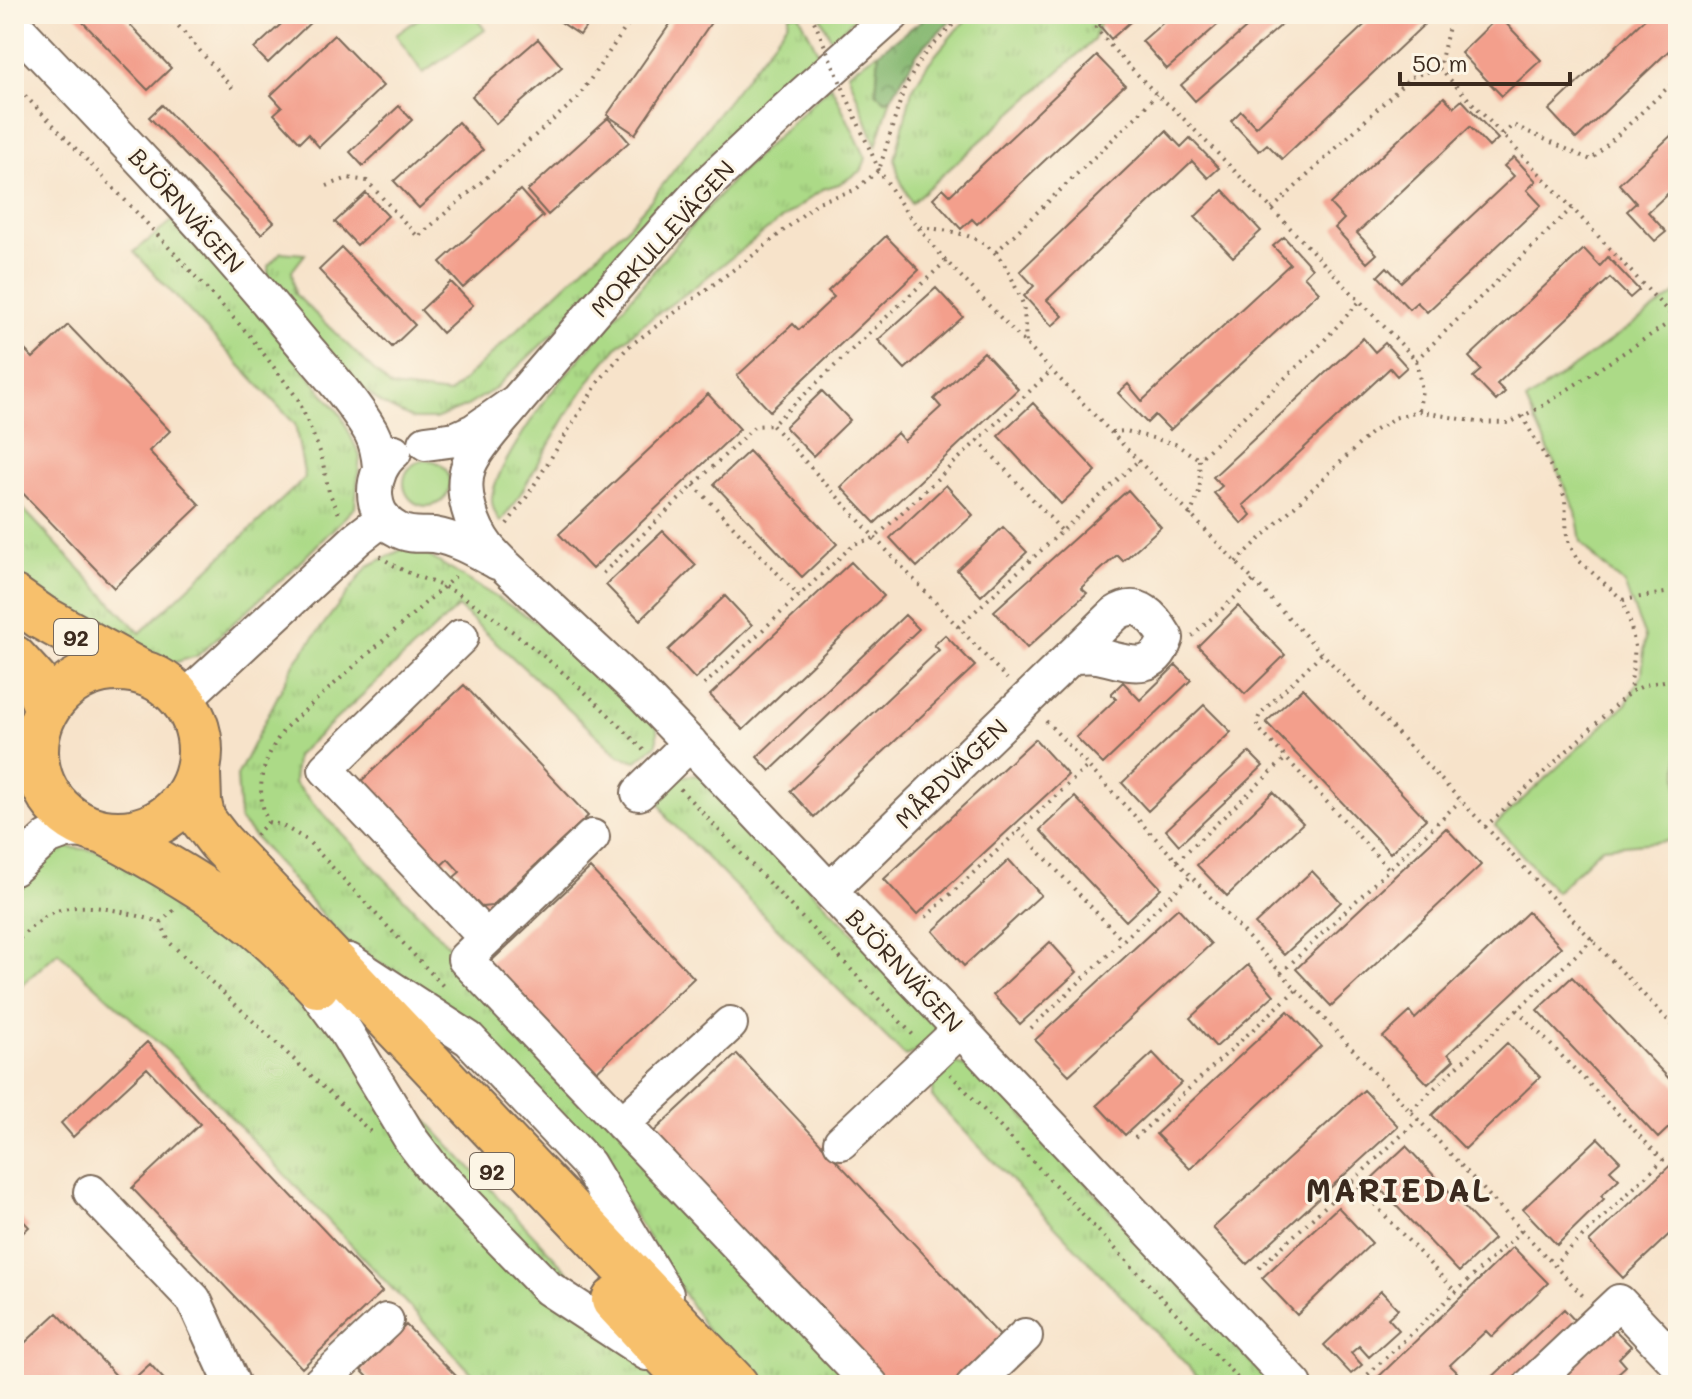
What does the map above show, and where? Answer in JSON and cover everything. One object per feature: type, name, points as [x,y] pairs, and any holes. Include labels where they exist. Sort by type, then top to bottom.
[{"type":"highway","name":"92","points":[[14,598],[41,617],[141,672]]},
{"type":"highway","name":"92","points":[[14,658],[35,681],[44,716]]},
{"type":"highway","points":[[126,669],[164,682],[183,700],[191,713],[200,742],[201,758],[194,784],[181,804],[163,820],[130,833],[100,831],[87,828],[55,804],[39,776],[36,755],[44,716],[56,696],[67,686],[95,672],[126,669]]},
{"type":"highway","name":"92","points":[[198,773],[203,820],[300,947],[692,1385]]},
{"type":"highway","name":"92","points":[[100,831],[159,862],[247,919],[300,947],[736,1385]]},
{"type":"street","name":"MORKULLEVÄGEN","points":[[421,442],[456,439],[474,431],[517,401],[703,188],[893,14]]},
{"type":"street","name":"BJÖRNVÄGEN","points":[[14,25],[242,269],[372,433],[380,467],[374,490],[377,505],[371,528],[397,530],[417,536],[432,535],[458,541],[490,555],[643,695],[1295,1385]]},
{"type":"street","points":[[432,535],[452,524],[461,512],[470,463],[517,401]]},
{"type":"street","name":"BJÖRNVÄGEN","points":[[350,403],[403,436],[442,448],[457,460],[474,523],[490,555]]},
{"type":"street","points":[[380,467],[391,454],[421,442]]},
{"type":"street","points":[[183,700],[371,528]]},
{"type":"street","name":"MÅRDVÄGEN","points":[[830,890],[1115,614],[1124,608],[1142,609],[1166,638]]},
{"type":"street","points":[[461,637],[326,769],[486,938]]},
{"type":"street","points":[[1072,656],[1095,656],[1135,664],[1152,660],[1162,650],[1166,638]]},
{"type":"street","points":[[14,781],[44,716]]},
{"type":"street","points":[[650,782],[690,743]]},
{"type":"street","points":[[14,868],[47,838],[66,831],[100,831]]},
{"type":"street","points":[[592,837],[465,959],[871,1385]]},
{"type":"street","points":[[622,1124],[730,1024]]},
{"type":"street","points":[[841,1142],[961,1029]]},
{"type":"street","points":[[91,1192],[194,1300],[233,1385]]},
{"type":"street","points":[[1531,1385],[1619,1302],[1678,1364]]},
{"type":"street","points":[[318,1385],[386,1321]]},
{"type":"street","points":[[974,1385],[1025,1336]]},
{"type":"path","points":[[168,14],[233,89]]},
{"type":"path","points":[[327,186],[348,178],[367,181],[418,237],[577,99],[635,14]]},
{"type":"path","points":[[811,14],[879,170],[908,215],[946,261],[1236,562],[1678,1031]]},
{"type":"path","points":[[268,822],[263,810],[265,759],[286,727],[444,587],[490,555],[502,531],[599,381],[628,347],[759,251],[818,202],[855,190],[879,170],[904,89],[922,57],[963,14]]},
{"type":"path","points":[[1085,14],[1156,94],[1272,209],[1416,360],[1422,390],[1418,411]]},
{"type":"path","points":[[1439,68],[1452,14]]},
{"type":"path","points":[[1272,209],[1411,77],[1439,68]]},
{"type":"path","points":[[1236,562],[1371,433],[1394,418],[1418,411],[1477,422],[1509,423],[1541,407],[1677,320],[1439,68]]},
{"type":"path","points":[[1503,135],[1513,125],[1591,160],[1678,78]]},
{"type":"path","points":[[14,84],[250,336],[298,399],[321,454],[337,513],[371,528],[389,563],[465,598],[587,695],[650,782],[933,1056],[1244,1385]]},
{"type":"path","points":[[996,252],[1156,94]]},
{"type":"path","points":[[1416,360],[1572,208]]},
{"type":"path","points":[[918,227],[949,230],[980,241],[996,252],[1023,303],[1027,345]]},
{"type":"path","points":[[603,573],[755,426],[772,425],[946,261]]},
{"type":"path","points":[[1190,516],[1200,489],[1199,459],[1320,345],[1360,301]]},
{"type":"path","points":[[704,685],[854,544],[875,538],[1052,370]]},
{"type":"path","points":[[1522,416],[1565,498],[1567,539],[1577,559],[1623,600],[1635,647],[1630,692]]},
{"type":"path","points":[[772,425],[1603,1317]]},
{"type":"path","points":[[1111,433],[1126,431],[1175,444],[1199,459]]},
{"type":"path","points":[[978,440],[1062,531]]},
{"type":"path","points":[[958,627],[1138,461]]},
{"type":"path","points":[[694,485],[799,596]]},
{"type":"path","points":[[1166,638],[1188,640],[1253,581]]},
{"type":"path","points":[[1623,600],[1665,593],[1678,594]]},
{"type":"path","points":[[1321,654],[1260,714],[1257,722],[1260,730],[1389,869]]},
{"type":"path","points":[[1485,827],[1630,692],[1645,685],[1678,678]]},
{"type":"path","points":[[1177,861],[1286,758]]},
{"type":"path","points":[[926,917],[1088,766]]},
{"type":"path","points":[[1281,973],[1460,801]]},
{"type":"path","points":[[253,839],[268,822]]},
{"type":"path","points":[[268,822],[281,825],[307,840],[445,988]]},
{"type":"path","points":[[1019,830],[1123,941]]},
{"type":"path","points":[[1031,1028],[1191,876]]},
{"type":"path","points":[[161,922],[179,906]]},
{"type":"path","points":[[14,944],[45,916],[68,907],[98,908],[161,922]]},
{"type":"path","points":[[161,922],[169,942],[378,1139]]},
{"type":"path","points":[[1411,1111],[1593,939]]},
{"type":"path","points":[[1135,1138],[1297,989]]},
{"type":"path","points":[[1517,1010],[1663,1160],[1554,1264]]},
{"type":"path","points":[[1259,1268],[1418,1120]]},
{"type":"path","points":[[1353,1181],[1456,1292]]},
{"type":"path","points":[[1362,1380],[1522,1230]]},
{"type":"green space","points":[[425,14],[474,14],[485,30],[423,73],[396,35]]},
{"type":"green space","points":[[790,14],[799,14],[819,54],[717,150],[625,248],[555,332],[493,390],[467,406],[435,419],[413,419],[384,405],[351,380],[268,281],[268,266],[281,252],[305,254],[292,271],[295,294],[391,387],[449,394],[629,225],[781,32]]},
{"type":"green space","points":[[819,14],[859,14],[832,40]]},
{"type":"green space","points":[[930,14],[957,14],[918,52],[891,98],[886,100],[876,93],[879,52]]},
{"type":"green space","points":[[973,14],[1112,14],[1099,25],[1094,40],[911,203],[895,159],[912,90],[927,65]]},
{"type":"green space","points":[[879,52],[876,93],[886,100],[891,98],[876,146],[848,73]]},
{"type":"green space","points":[[831,85],[866,158],[862,170],[839,184],[823,189],[618,346],[566,416],[515,503],[500,522],[492,504],[495,486],[516,445],[549,395],[737,175]]},
{"type":"green space","points":[[172,221],[255,309],[341,415],[360,456],[355,507],[293,569],[197,656],[170,664],[97,635],[14,580],[14,499],[140,633],[305,478],[295,424],[134,252]]},
{"type":"green space","points":[[1678,292],[1678,840],[1602,847],[1556,892],[1495,825],[1627,703],[1642,674],[1645,637],[1624,584],[1581,542],[1576,511],[1526,401]]},
{"type":"green space","points":[[427,460],[443,467],[450,483],[443,499],[427,506],[411,499],[404,483],[411,467]]},
{"type":"green space","points":[[411,545],[535,621],[657,727],[657,744],[637,761],[619,756],[458,607],[296,756],[294,783],[866,1385],[758,1385],[710,1335],[596,1155],[457,1012],[345,941],[240,820],[237,776],[295,662],[368,566]]},
{"type":"green space","points":[[699,775],[936,1018],[938,1033],[916,1052],[905,1056],[668,819],[660,804],[660,794],[681,776]]},
{"type":"green space","points":[[57,846],[101,851],[201,904],[287,972],[674,1385],[483,1385],[177,1060],[58,952],[14,992],[14,882]]},
{"type":"green space","points":[[956,1063],[987,1076],[1272,1385],[1206,1385],[932,1097],[933,1081]]},
{"type":"building","points":[[75,14],[120,14],[171,68],[148,90]]},
{"type":"building","points":[[292,14],[313,14],[316,17],[268,63],[254,49]]},
{"type":"building","points":[[549,14],[595,14],[580,35]]},
{"type":"building","points":[[677,14],[709,14],[714,18],[635,134],[607,115]]},
{"type":"building","points":[[1112,14],[1139,14],[1111,39],[1099,25]]},
{"type":"building","points":[[1173,14],[1230,14],[1167,69],[1142,41]]},
{"type":"building","points":[[1262,14],[1294,14],[1195,101],[1181,85]]},
{"type":"building","points":[[1376,14],[1426,14],[1430,19],[1282,159],[1267,144],[1259,151],[1231,121],[1241,111],[1256,127]]},
{"type":"building","points":[[1650,14],[1678,14],[1678,42],[1576,139],[1549,110]]},
{"type":"building","points":[[1499,16],[1541,60],[1502,96],[1461,53]]},
{"type":"building","points":[[334,35],[383,86],[319,147],[308,134],[300,142],[274,114],[282,107],[271,95]]},
{"type":"building","points":[[538,39],[562,67],[496,124],[472,96]]},
{"type":"building","points":[[1097,56],[1125,85],[977,224],[972,219],[961,229],[933,198],[943,188],[950,195]]},
{"type":"building","points":[[1444,97],[1454,107],[1462,100],[1498,139],[1489,147],[1470,127],[1357,233],[1377,254],[1367,263],[1335,228],[1344,219],[1330,204]]},
{"type":"building","points":[[162,105],[274,222],[261,234],[149,117]]},
{"type":"building","points":[[399,106],[412,120],[363,166],[350,152]]},
{"type":"building","points":[[608,118],[629,142],[548,215],[527,191]]},
{"type":"building","points":[[458,122],[483,150],[419,208],[394,181]]},
{"type":"building","points":[[1678,129],[1678,184],[1648,212],[1666,232],[1655,241],[1627,211],[1636,203],[1619,184]]},
{"type":"building","points":[[1166,131],[1181,147],[1190,138],[1219,168],[1208,178],[1192,161],[1047,300],[1063,316],[1052,326],[1024,296],[1034,286],[1020,271]]},
{"type":"building","points":[[1514,157],[1536,181],[1527,190],[1541,205],[1427,312],[1417,302],[1409,309],[1378,276],[1387,267],[1401,282],[1514,176],[1504,166]]},
{"type":"building","points":[[520,190],[543,216],[463,288],[440,262]]},
{"type":"building","points":[[1223,190],[1261,231],[1233,257],[1195,217]]},
{"type":"building","points":[[366,193],[388,216],[357,245],[335,222]]},
{"type":"building","points":[[886,236],[919,270],[770,411],[737,376],[793,324],[799,330],[834,297],[828,291]]},
{"type":"building","points":[[1284,237],[1312,268],[1304,276],[1319,292],[1170,430],[1155,415],[1147,423],[1118,393],[1128,384],[1142,401],[1290,264],[1273,246]]},
{"type":"building","points":[[342,248],[415,325],[392,347],[319,270]]},
{"type":"building","points":[[1584,249],[1600,266],[1608,257],[1639,290],[1630,298],[1610,278],[1497,384],[1505,392],[1496,401],[1473,377],[1481,370],[1469,357]]},
{"type":"building","points":[[451,282],[473,305],[442,333],[421,310]]},
{"type":"building","points":[[936,288],[963,317],[905,369],[878,340]]},
{"type":"building","points":[[68,325],[170,431],[149,451],[200,505],[114,588],[14,484],[14,354],[22,347],[33,358]]},
{"type":"building","points":[[1363,338],[1375,352],[1385,343],[1407,367],[1397,376],[1390,368],[1243,505],[1251,515],[1242,524],[1214,493],[1222,486],[1213,477]]},
{"type":"building","points":[[984,352],[1018,389],[875,523],[841,487],[897,433],[904,441],[941,407],[934,399]]},
{"type":"building","points":[[822,391],[850,420],[813,456],[785,427]]},
{"type":"building","points":[[708,394],[740,429],[592,569],[559,534]]},
{"type":"building","points":[[1033,403],[1096,471],[1061,504],[998,436]]},
{"type":"building","points":[[749,451],[837,544],[802,577],[714,484]]},
{"type":"building","points":[[946,485],[973,515],[917,567],[890,538]]},
{"type":"building","points":[[1128,490],[1161,527],[1123,561],[1117,555],[1081,588],[1087,593],[1027,648],[994,611]]},
{"type":"building","points":[[1003,527],[1027,552],[981,596],[957,570]]},
{"type":"building","points":[[663,531],[696,565],[640,620],[606,585]]},
{"type":"building","points":[[851,562],[884,596],[743,730],[710,695]]},
{"type":"building","points":[[725,596],[752,625],[695,679],[668,650]]},
{"type":"building","points":[[1238,606],[1285,655],[1245,694],[1198,646]]},
{"type":"building","points":[[905,615],[919,629],[770,771],[757,757]]},
{"type":"building","points":[[945,635],[975,666],[814,817],[790,791],[939,650],[934,645]]},
{"type":"building","points":[[1176,665],[1191,680],[1103,764],[1076,737],[1116,699],[1111,694],[1123,682],[1140,700]]},
{"type":"building","points":[[464,685],[588,816],[492,906],[471,908],[447,883],[460,872],[448,859],[436,870],[356,786]]},
{"type":"building","points":[[1303,688],[1426,819],[1390,853],[1266,722]]},
{"type":"building","points":[[1204,705],[1231,732],[1148,811],[1122,783]]},
{"type":"building","points":[[1035,739],[1068,775],[917,915],[884,879]]},
{"type":"building","points":[[1249,752],[1263,766],[1179,845],[1166,830]]},
{"type":"building","points":[[1273,792],[1303,823],[1227,896],[1197,865]]},
{"type":"building","points":[[1075,797],[1161,888],[1126,921],[1040,830]]},
{"type":"building","points":[[1446,828],[1481,865],[1331,1006],[1296,969]]},
{"type":"building","points":[[1009,860],[1041,895],[964,966],[933,931]]},
{"type":"building","points":[[590,868],[694,978],[590,1078],[485,967]]},
{"type":"building","points":[[1312,871],[1341,902],[1284,955],[1255,924]]},
{"type":"building","points":[[1178,908],[1211,944],[1069,1075],[1035,1040]]},
{"type":"building","points":[[1528,912],[1561,947],[1448,1054],[1454,1060],[1428,1084],[1383,1037],[1410,1012],[1415,1019]]},
{"type":"building","points":[[1050,942],[1077,972],[1020,1024],[993,995]]},
{"type":"building","points":[[1248,965],[1274,995],[1216,1047],[1190,1018]]},
{"type":"building","points":[[1572,977],[1678,1088],[1678,1119],[1658,1138],[1537,1010]]},
{"type":"building","points":[[1288,1011],[1321,1046],[1190,1169],[1156,1134]]},
{"type":"building","points":[[147,1042],[382,1292],[302,1368],[132,1188],[200,1124],[147,1068],[73,1137],[61,1123]]},
{"type":"building","points":[[1507,1043],[1540,1077],[1465,1149],[1432,1115]]},
{"type":"building","points":[[1153,1053],[1181,1083],[1125,1135],[1097,1105]]},
{"type":"building","points":[[737,1054],[1002,1338],[952,1385],[882,1385],[649,1136]]},
{"type":"building","points":[[1364,1090],[1398,1126],[1247,1264],[1213,1228]]},
{"type":"building","points":[[1598,1138],[1620,1161],[1610,1170],[1619,1179],[1601,1196],[1604,1199],[1557,1245],[1523,1209]]},
{"type":"building","points":[[1406,1146],[1494,1239],[1459,1272],[1371,1179]]},
{"type":"building","points":[[1678,1158],[1678,1226],[1623,1278],[1589,1242]]},
{"type":"building","points":[[1338,1207],[1372,1243],[1297,1315],[1262,1278]]},
{"type":"building","points":[[14,1211],[29,1227],[14,1241]]},
{"type":"building","points":[[1513,1247],[1548,1283],[1492,1337],[1486,1331],[1450,1365],[1457,1372],[1443,1385],[1370,1385]]},
{"type":"building","points":[[1381,1291],[1398,1309],[1388,1318],[1399,1330],[1369,1357],[1359,1346],[1351,1353],[1362,1365],[1351,1374],[1324,1345]]},
{"type":"building","points":[[1564,1309],[1578,1324],[1513,1385],[1484,1385]]},
{"type":"building","points":[[57,1313],[125,1385],[24,1385],[14,1374],[14,1353]]},
{"type":"building","points":[[406,1325],[465,1385],[376,1385],[361,1370]]},
{"type":"building","points":[[1613,1328],[1631,1346],[1619,1358],[1626,1366],[1605,1385],[1553,1385]]},
{"type":"building","points":[[150,1364],[169,1385],[127,1385]]},
{"type":"district","name":"MARIEDAL","points":[[1399,1189]]}]
